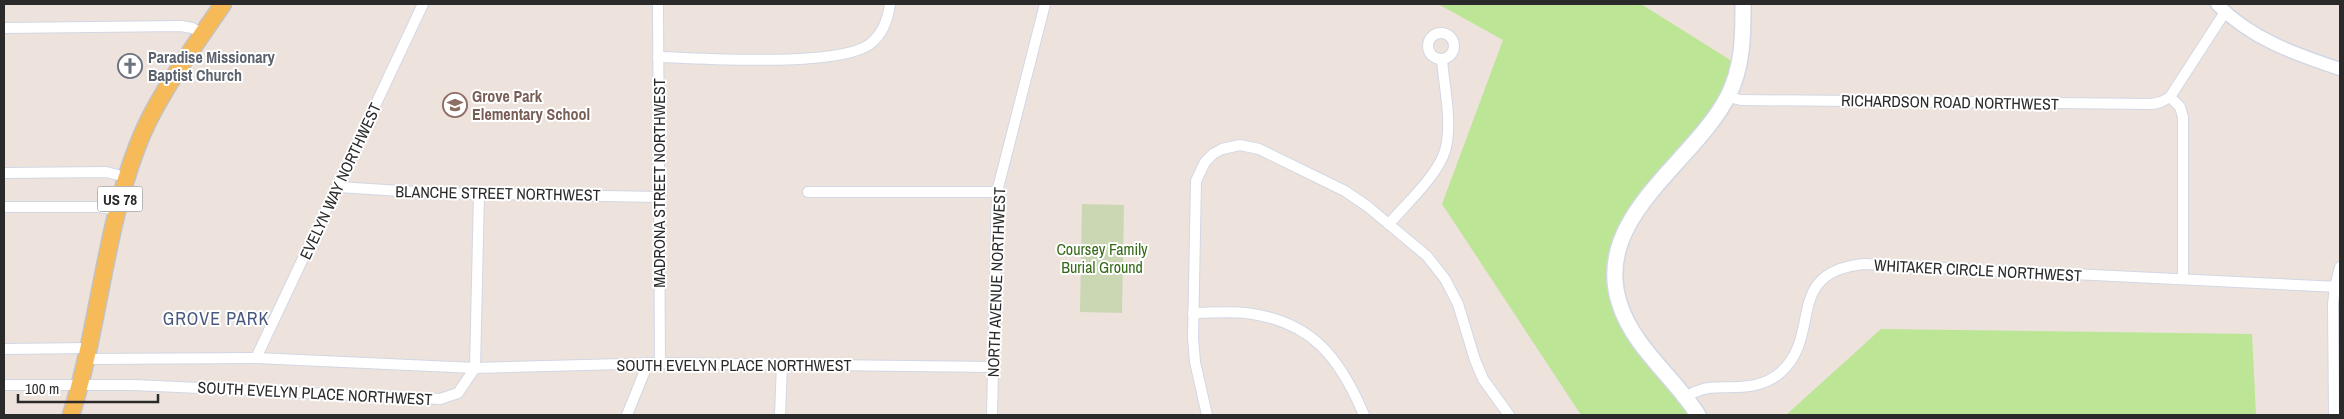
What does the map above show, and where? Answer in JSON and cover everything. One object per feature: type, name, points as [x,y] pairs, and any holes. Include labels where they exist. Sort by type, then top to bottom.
[{"type":"main road","name":"US 78","points":[[71,415],[89,353],[117,210],[137,145],[152,113],[223,4]]},
{"type":"main road","points":[[1698,415],[1686,396],[1643,346],[1628,323],[1616,294],[1615,264],[1622,241],[1642,202],[1713,120],[1728,97],[1737,74],[1742,49],[1743,4]]},
{"type":"street","name":"EVELYN WAY NORTHWEST","points":[[256,358],[423,4]]},
{"type":"street","name":"MADRONA STREET NORTHWEST","points":[[658,4],[660,363]]},
{"type":"street","points":[[658,57],[792,59],[817,58],[857,51],[879,36],[887,22],[890,4]]},
{"type":"street","name":"NORTH AVENUE NORTHWEST","points":[[992,415],[997,192],[1045,4]]},
{"type":"street","points":[[2183,279],[2183,117],[2180,107],[2170,97],[2221,8],[2253,33],[2284,50],[2340,69]]},
{"type":"street","points":[[4,28],[181,26],[192,28],[203,34]]},
{"type":"street","points":[[1389,224],[1434,171],[1444,152],[1447,120],[1442,59]]},
{"type":"street","name":"RICHARDSON ROAD NORTHWEST","points":[[1728,97],[1741,100],[2152,104],[2162,102],[2170,97]]},
{"type":"street","points":[[1207,415],[1195,362],[1193,313],[1196,181],[1205,162],[1222,148],[1240,145],[1259,149],[1344,191],[1389,224],[1426,256],[1445,279],[1458,304],[1475,360],[1483,379],[1509,415]]},
{"type":"street","points":[[4,173],[106,172],[126,177]]},
{"type":"street","name":"BLANCHE STREET NORTHWEST","points":[[338,187],[479,194],[659,197]]},
{"type":"street","points":[[808,192],[997,192]]},
{"type":"street","points":[[475,368],[479,194]]},
{"type":"street","points":[[4,207],[99,207],[117,210]]},
{"type":"street","name":"WHITAKER CIRCLE NORTHWEST","points":[[1686,396],[1706,388],[1755,386],[1780,373],[1791,361],[1798,348],[1806,307],[1812,292],[1828,274],[1847,266],[1864,264],[2338,287]]},
{"type":"street","points":[[2334,415],[2340,267]]},
{"type":"street","points":[[1193,313],[1246,313],[1276,319],[1294,326],[1323,346],[1335,359],[1351,385],[1364,415]]},
{"type":"street","name":"SOUTH EVELYN PLACE NORTHWEST","points":[[4,349],[475,368],[648,363],[993,367]]},
{"type":"street","points":[[627,415],[648,363]]},
{"type":"street","points":[[780,415],[782,364]]},
{"type":"street","name":"SOUTH EVELYN PLACE NORTHWEST","points":[[4,385],[143,385],[440,399],[458,393],[475,368]]},
{"type":"green space","points":[[1438,4],[1641,4],[1735,63],[1711,137],[1625,222],[1613,283],[1637,333],[1700,415],[1581,415],[1442,204],[1503,40]]},
{"type":"green space","name":"Coursey Family Burial Ground","points":[[1082,204],[1124,205],[1122,313],[1080,312]]},
{"type":"green space","points":[[1881,329],[2252,334],[2256,415],[1786,415]]},
{"type":"place","name":"Paradise Missionary Baptist Church","points":[[130,66]]},
{"type":"place","name":"Grove Park Elementary School","points":[[455,105]]},
{"type":"district","name":"GROVE PARK","points":[[216,318]]}]
